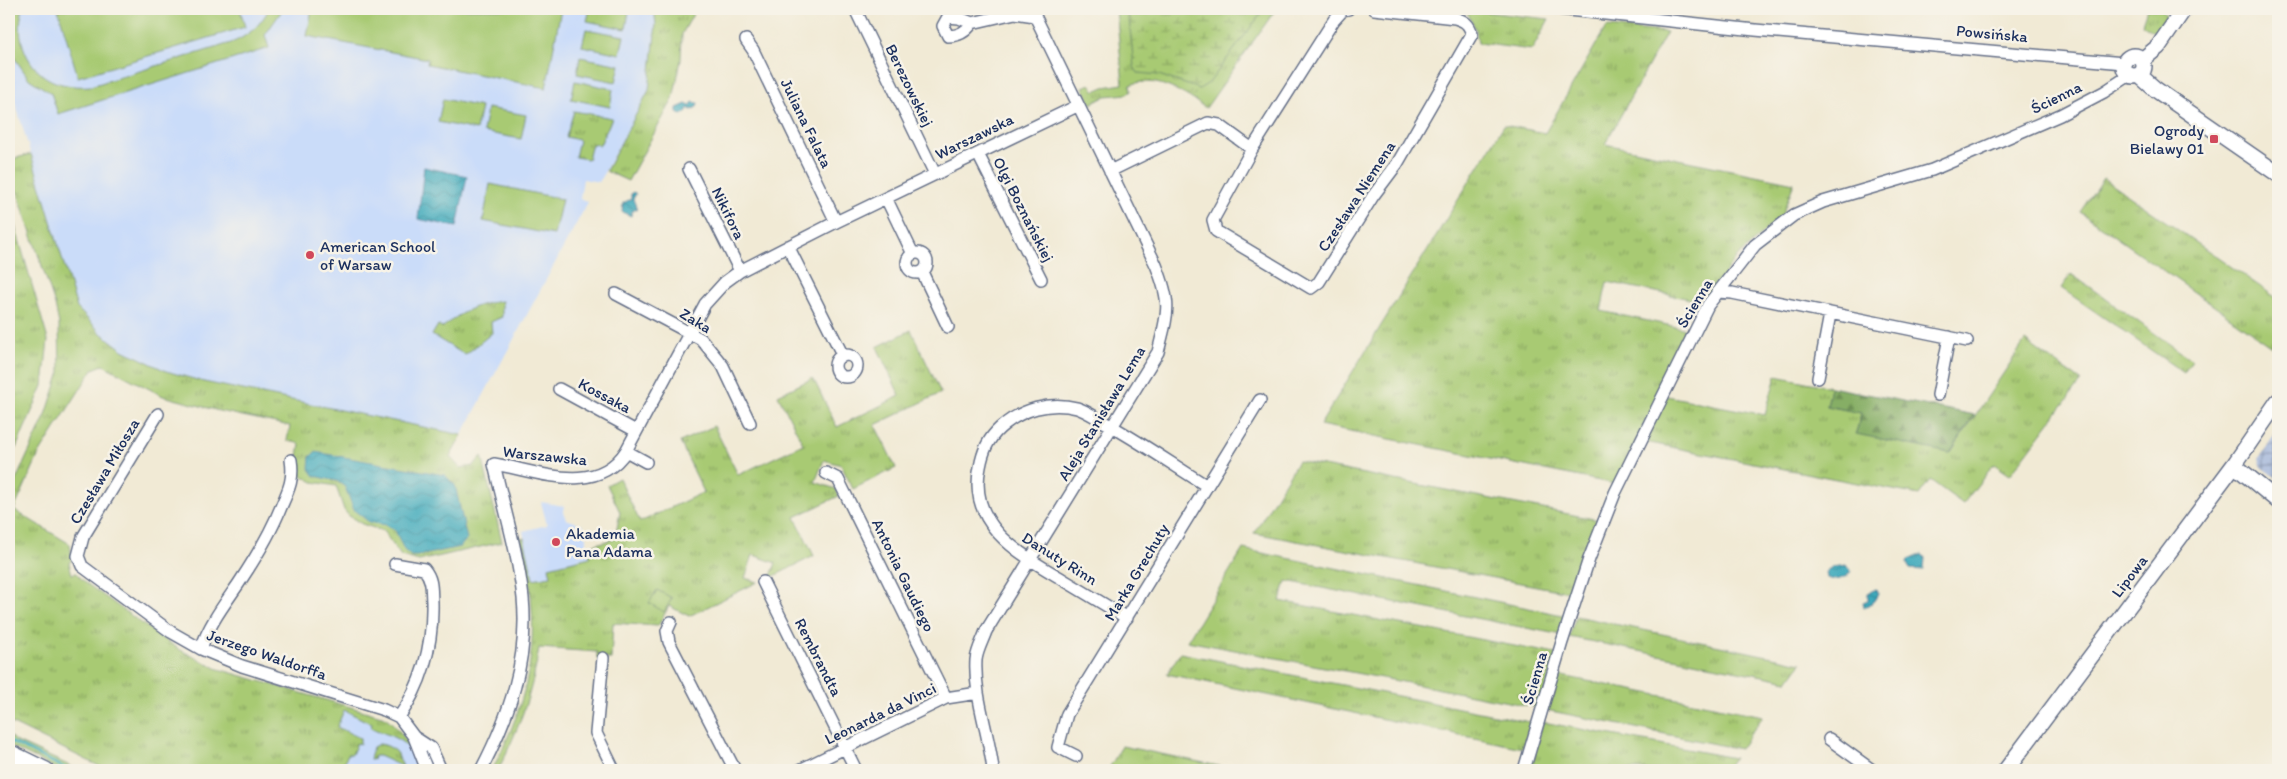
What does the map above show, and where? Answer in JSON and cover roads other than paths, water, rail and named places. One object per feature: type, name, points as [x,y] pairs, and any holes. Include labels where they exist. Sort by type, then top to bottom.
[{"type":"street","name":"Berezowskiej","points":[[855,9],[935,174]]},
{"type":"street","name":"Czesława Niemena","points":[[1348,9],[1343,10],[1334,20],[1252,148],[1213,220],[1216,231],[1306,287],[1311,288],[1315,286],[1373,196],[1397,164],[1472,34],[1470,27],[1464,20],[1374,9]]},
{"type":"street","name":"Powsińska","points":[[1559,9],[2134,68]]},
{"type":"street","points":[[2184,9],[2158,47],[2134,68],[2155,89],[2278,174]]},
{"type":"street","name":"Aleja Stanisława Lema","points":[[972,23],[1015,13],[1036,13],[1078,106],[1156,265],[1166,291],[1168,312],[1158,352],[1114,427],[986,631],[976,658],[978,693],[991,751],[993,770]]},
{"type":"street","name":"Juliana Falata","points":[[746,40],[753,50],[836,222]]},
{"type":"street","name":"Ścienna","points":[[1524,770],[1589,559],[1615,493],[1708,305],[1755,245],[1794,215],[1823,202],[1932,170],[2060,115],[2104,92],[2134,68]]},
{"type":"street","name":"Warszawska","points":[[481,770],[502,728],[513,699],[524,629],[520,578],[494,464],[559,476],[588,478],[611,468],[626,451],[689,333],[714,293],[740,271],[836,222],[1078,106]]},
{"type":"street","points":[[1110,170],[1208,123],[1219,125],[1252,148]]},
{"type":"street","name":"Olgi Boznańskiej","points":[[978,154],[1041,279]]},
{"type":"street","name":"Nikifora","points":[[689,169],[740,271]]},
{"type":"street","points":[[886,198],[913,254],[909,257],[907,266],[912,272],[922,272],[948,327]]},
{"type":"street","points":[[788,246],[843,356]]},
{"type":"street","points":[[1718,292],[1732,293],[1967,341]]},
{"type":"street","name":"Zaka","points":[[616,294],[701,339],[723,366],[750,423]]},
{"type":"street","points":[[1818,378],[1830,314]]},
{"type":"street","points":[[1938,395],[1949,337]]},
{"type":"street","name":"Kossaka","points":[[559,389],[636,430]]},
{"type":"street","name":"Marka Grechuty","points":[[1076,756],[1058,746],[1067,714],[1260,400]]},
{"type":"street","name":"Lipowa","points":[[2006,770],[2234,465],[2278,401]]},
{"type":"street","name":"Danuty Rinn","points":[[1127,618],[1030,560],[1007,544],[994,529],[979,499],[977,479],[988,442],[1011,419],[1026,411],[1047,406],[1079,408],[1114,427],[1207,486]]},
{"type":"street","name":"Czesława Miłosza","points":[[80,546],[89,527],[158,414]]},
{"type":"street","points":[[626,451],[646,462]]},
{"type":"street","points":[[201,649],[213,620],[262,548],[274,524],[293,475],[291,460]]},
{"type":"street","points":[[2234,465],[2278,501]]},
{"type":"street","name":"Antonia Gaudiego","points":[[826,473],[838,478],[946,698]]},
{"type":"street","name":"Jerzego Waldorffa","points":[[80,546],[79,562],[82,566],[171,632],[201,649],[242,666],[398,717]]},
{"type":"street","points":[[395,564],[424,570],[432,583],[431,633],[426,658],[409,702],[398,717],[414,736],[431,748],[441,770]]},
{"type":"street","name":"Rembrandta","points":[[762,582],[856,770]]},
{"type":"street","points":[[671,622],[667,631],[669,642],[734,770]]},
{"type":"street","points":[[603,658],[596,733],[614,770]]},
{"type":"street","name":"Leonarda da Vinci","points":[[800,770],[946,698],[978,693]]},
{"type":"street","points":[[414,736],[427,770]]},
{"type":"street","points":[[1829,739],[1872,770]]},
{"type":"street","points":[[9,752],[46,770]]},
{"type":"street","points":[[9,768],[14,770]]},
{"type":"water","points":[[693,102],[698,103],[697,107],[691,110],[688,108],[686,113],[681,115],[677,112],[677,108],[686,104],[690,106]]},
{"type":"water","points":[[424,167],[467,176],[457,227],[418,219]]},
{"type":"water","points":[[634,192],[636,194],[633,199],[637,209],[632,211],[631,216],[622,212],[623,203],[631,199],[631,194]]},
{"type":"water","points":[[315,452],[445,475],[455,485],[467,539],[460,547],[411,556],[404,550],[395,530],[386,525],[369,522],[354,510],[345,487],[337,481],[315,476],[309,468],[310,457]]},
{"type":"water","points":[[1922,554],[1925,558],[1924,570],[1910,569],[1907,564],[1908,560]]},
{"type":"water","points":[[1846,565],[1851,571],[1847,576],[1840,579],[1827,578],[1826,571],[1832,567]]},
{"type":"water","points":[[1876,589],[1878,594],[1876,598],[1870,605],[1864,607],[1863,602],[1868,600],[1868,593]]},
{"type":"waterway","points":[[9,741],[69,770]]},
{"type":"place","name":"Ogrody Bielawy 01","points":[[2214,139]]},
{"type":"place","name":"American School of Warsaw","points":[[310,255]]},
{"type":"place","name":"Akademia Pana Adama","points":[[556,542]]}]
